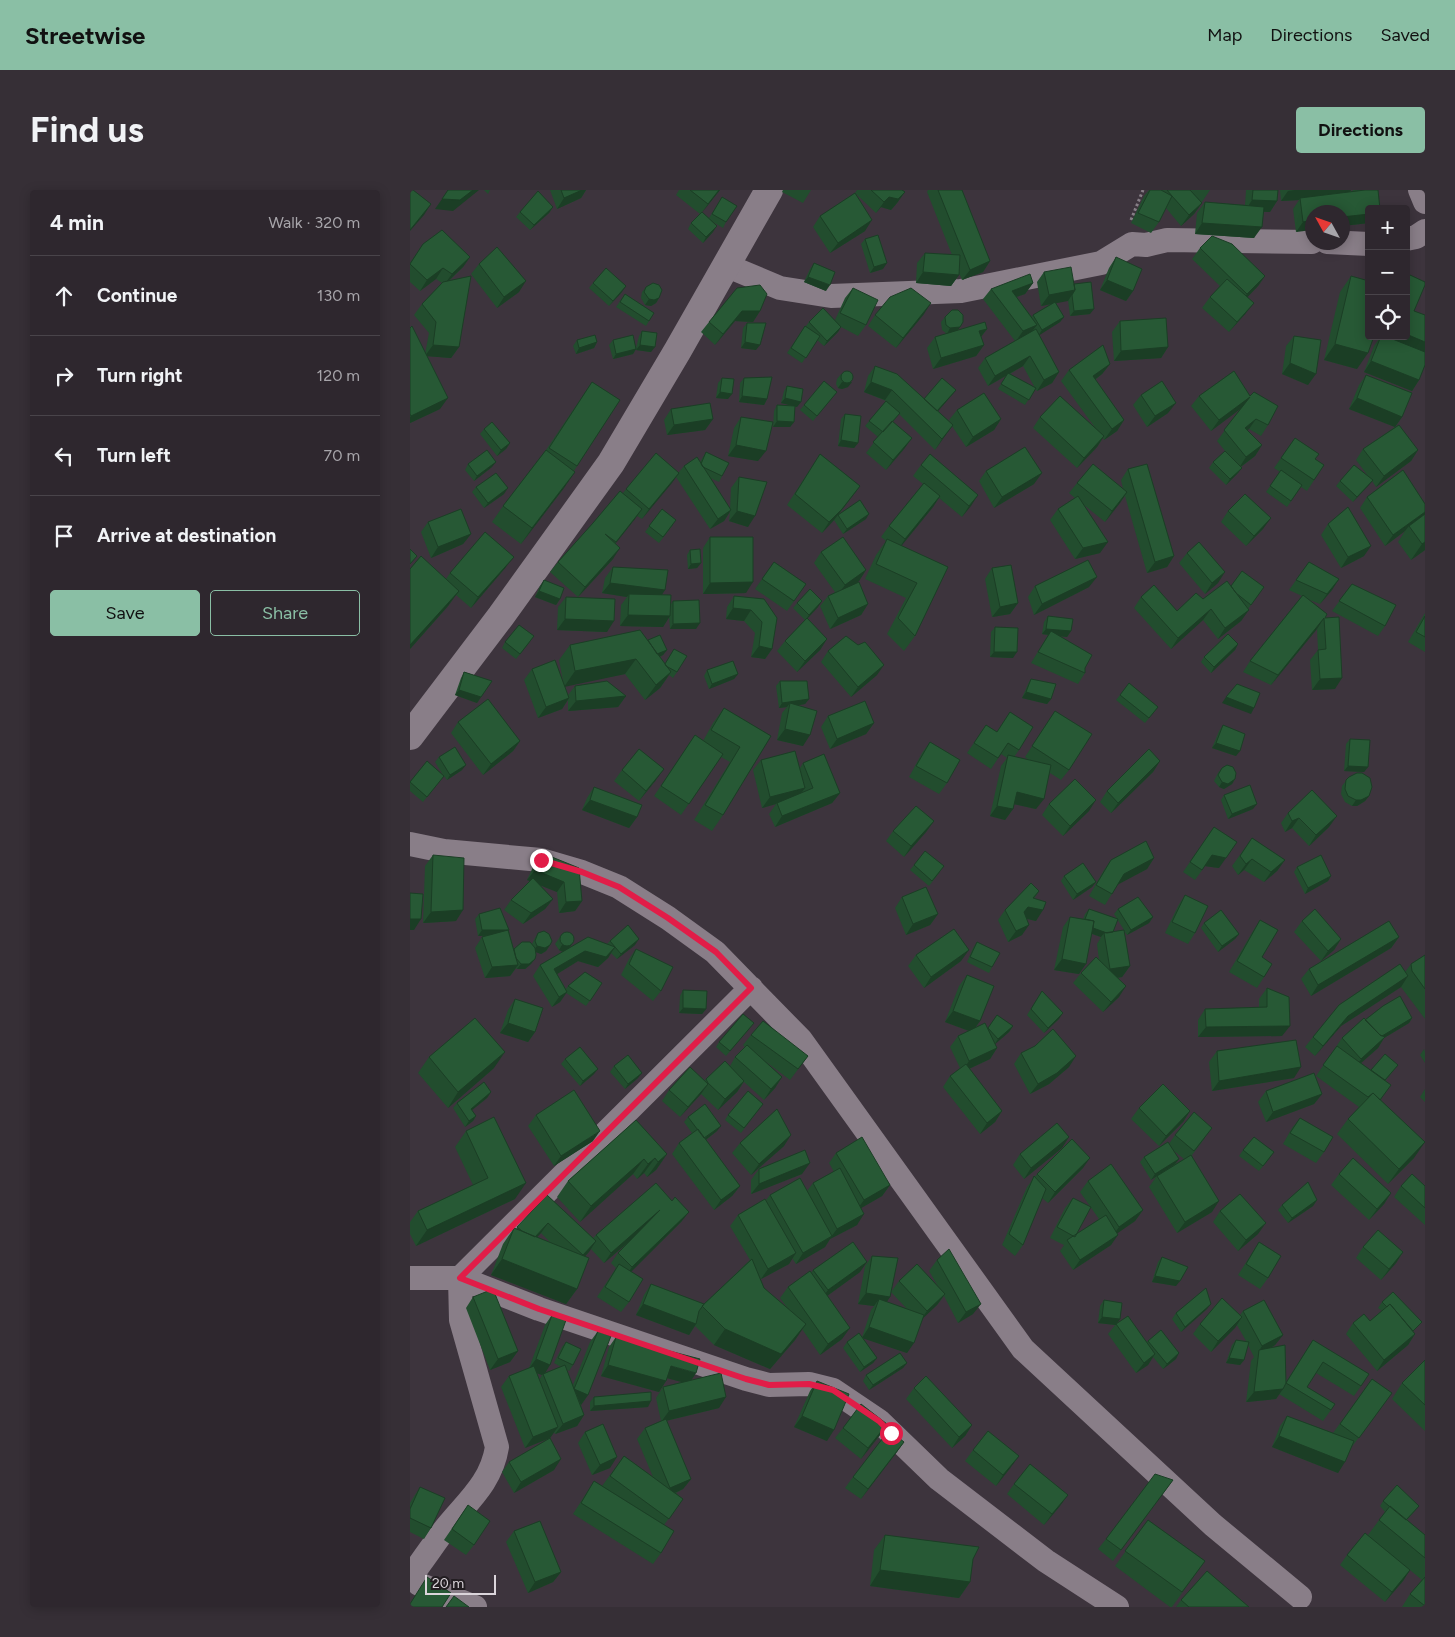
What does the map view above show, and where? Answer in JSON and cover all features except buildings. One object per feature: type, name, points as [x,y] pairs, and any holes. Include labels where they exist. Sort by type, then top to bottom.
[{"type":"main road","points":[[410,736],[501,616],[611,463],[769,190]]},
{"type":"street","points":[[1420,190],[1425,202]]},
{"type":"street","points":[[1410,239],[1425,231]]},
{"type":"street","points":[[726,265],[780,288],[831,296],[891,295],[961,291],[1102,263],[1132,244],[1146,245],[1167,240],[1305,242]]},
{"type":"street","points":[[1350,243],[1365,244]]},
{"type":"street","points":[[410,844],[444,851],[541,860],[582,872],[619,887],[668,918],[716,952],[802,1040],[1023,1350],[1213,1525],[1300,1597]]},
{"type":"street","points":[[475,1607],[410,1579],[442,1533],[486,1479],[494,1462],[497,1446],[461,1320],[460,1278],[751,988]]},
{"type":"street","points":[[410,1278],[460,1278],[539,1309],[746,1379],[769,1385],[809,1384],[833,1390],[879,1421],[939,1479],[1038,1555],[1116,1607]]},
{"type":"path","points":[[1132,244],[1128,228],[1143,190]]},
{"type":"route","points":[[541,860],[582,872],[619,887],[668,918],[716,952],[751,988],[460,1278],[539,1309],[746,1379],[769,1385],[809,1384],[833,1390],[879,1421],[891,1433]]}]
